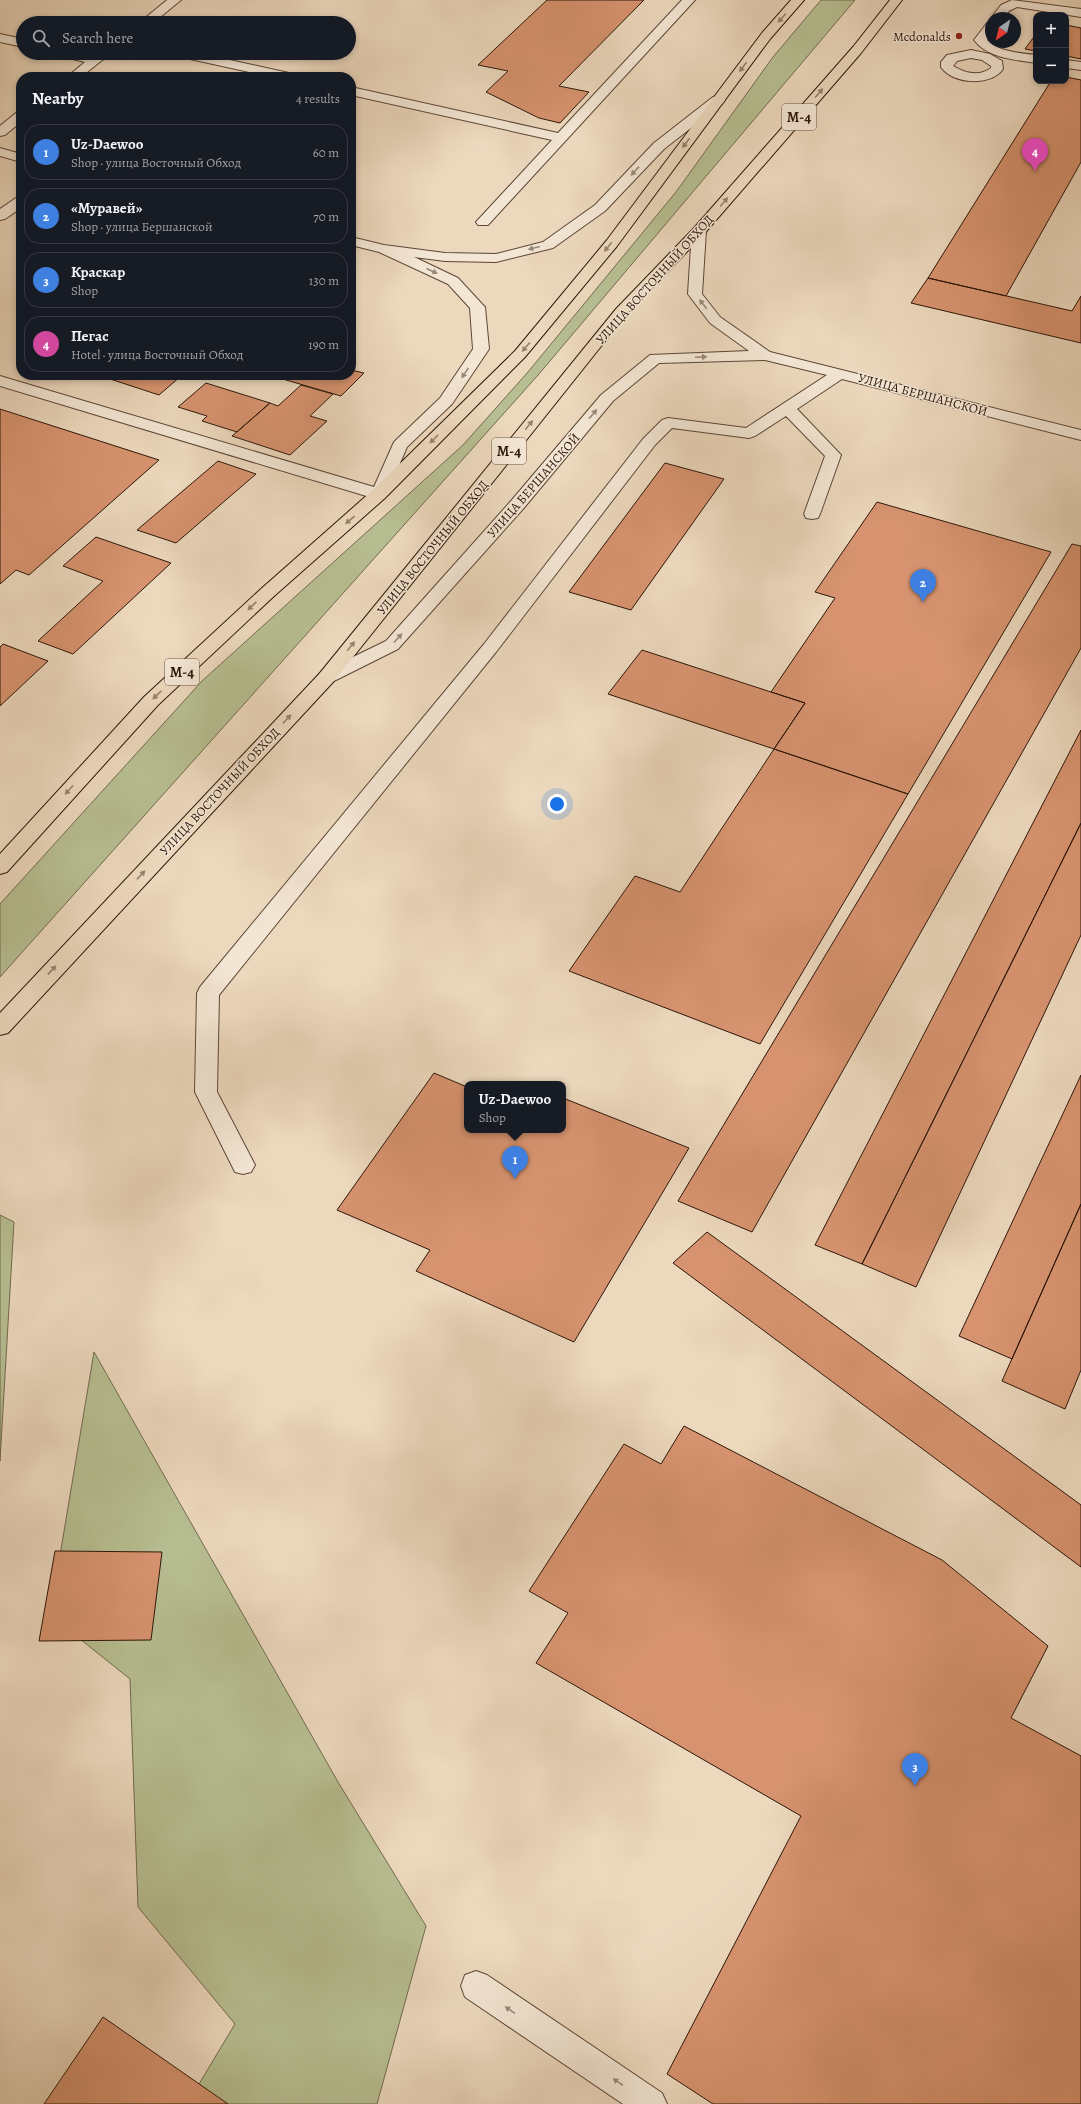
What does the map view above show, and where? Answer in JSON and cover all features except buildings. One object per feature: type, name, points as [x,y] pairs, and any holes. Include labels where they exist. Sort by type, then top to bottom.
[{"type":"highway","name":"М-4","points":[[0,867],[152,700],[267,593],[379,494],[520,354],[612,243],[766,36],[798,0]]},
{"type":"highway","name":"УЛИЦА ВОСТОЧНЫЙ ОБХОД","points":[[0,1027],[327,677],[621,312],[698,231],[857,50],[896,0]]},
{"type":"street","points":[[154,16],[175,0]]},
{"type":"street","points":[[483,222],[689,0]]},
{"type":"street","points":[[1002,12],[1005,8],[1014,3],[1081,13]]},
{"type":"street","points":[[985,34],[980,40],[985,46]]},
{"type":"street","points":[[0,38],[16,41]]},
{"type":"street","points":[[991,48],[1010,54],[1033,58]]},
{"type":"street","points":[[986,57],[998,50]]},
{"type":"street","points":[[80,72],[96,60]]},
{"type":"street","points":[[212,60],[266,72]]},
{"type":"street","points":[[1069,64],[1081,66]]},
{"type":"street","points":[[356,92],[562,138]]},
{"type":"street","points":[[356,242],[384,249],[445,257],[496,258],[548,245],[600,208],[659,146],[718,100]]},
{"type":"street","points":[[0,132],[16,120]]},
{"type":"street","points":[[0,152],[16,157]]},
{"type":"street","points":[[0,216],[16,205]]},
{"type":"street","name":"УЛИЦА БЕРШАНСКОЙ","points":[[698,231],[695,294],[715,320],[764,355]]},
{"type":"street","points":[[0,381],[379,494],[400,445],[446,401],[481,349],[477,307],[453,281],[384,249]]},
{"type":"street","name":"УЛИЦА БЕРШАНСКОЙ","points":[[327,677],[392,645],[517,505],[607,398],[655,358],[764,355],[841,373],[1081,435]]},
{"type":"street","points":[[243,1165],[206,1092],[208,993],[490,648],[649,442],[668,423],[749,433],[841,373]]},
{"type":"street","points":[[788,408],[833,455],[812,514]]},
{"type":"street","points":[[476,1986],[650,2104]]},
{"type":"green space","points":[[821,0],[855,0],[539,374],[0,977],[0,904],[202,681],[463,445],[528,372],[676,192],[773,57]]},
{"type":"green space","points":[[0,1215],[14,1222],[0,1461]]},
{"type":"green space","points":[[94,1352],[338,1782],[426,1926],[377,2104],[187,2104],[235,2024],[138,1907],[130,1679],[50,1615]]},
{"type":"place","name":"Mcdonalds","points":[[959,36]]},
{"type":"place","name":"Пегас","points":[[1035,171]]},
{"type":"place","name":"«Муравей»","points":[[923,602]]},
{"type":"place","name":"Uz-Daewoo","points":[[515,1179]]},
{"type":"place","name":"Краскар","points":[[915,1786]]}]
